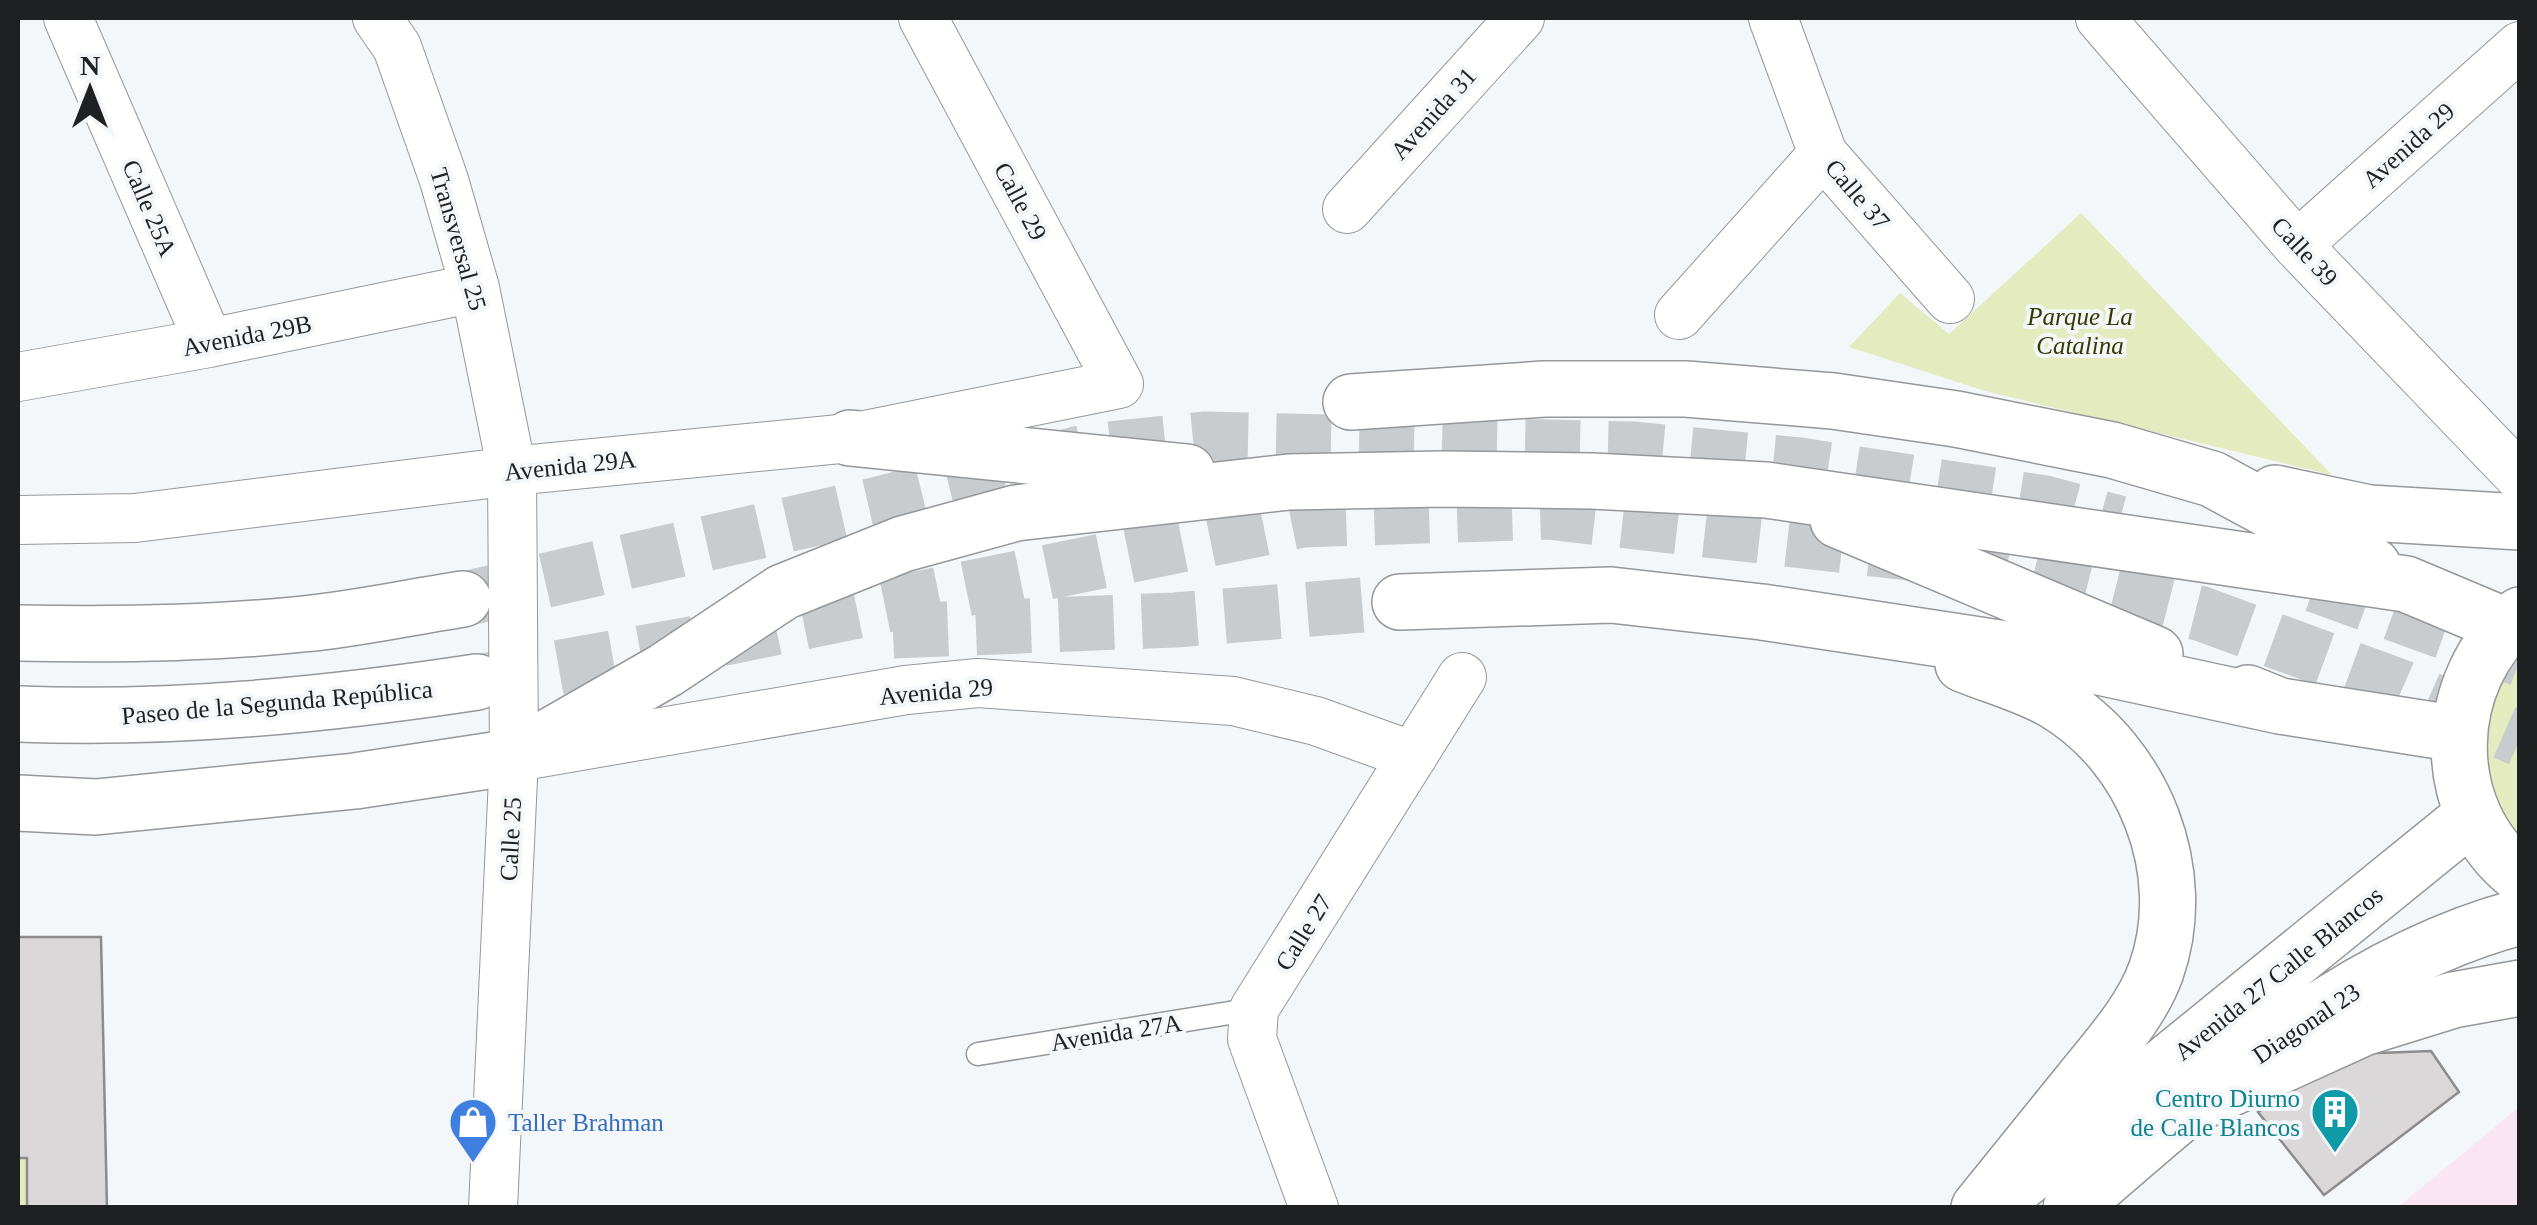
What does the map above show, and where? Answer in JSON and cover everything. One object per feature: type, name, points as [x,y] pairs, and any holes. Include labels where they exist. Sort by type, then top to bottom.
[{"type":"main road","points":[[1352,402],[1544,390],[1669,389],[1833,401],[1956,419],[2112,450],[2212,479],[2369,513],[2520,522]]},
{"type":"main road","points":[[850,438],[1289,482]]},
{"type":"main road","points":[[2212,479],[2406,584],[2513,620],[2472,676],[2458,734],[2458,762],[2473,814],[2489,843],[2520,875]]},
{"type":"main road","points":[[18,803],[96,806],[355,781],[514,757],[666,670],[783,592],[904,544],[1016,513],[1289,482],[1592,480],[1766,490],[2406,584]]},
{"type":"main road","points":[[1766,490],[2280,706]]},
{"type":"main road","points":[[1400,602],[1611,595],[1762,612],[2040,654],[2280,706],[2458,734]]},
{"type":"main road","points":[[18,634],[219,631],[307,624],[464,599]]},
{"type":"main road","points":[[1886,632],[2052,700],[2093,729],[2138,787],[2164,849],[2170,905],[2156,971],[2128,1023],[1979,1208]]},
{"type":"main road","name":"Paseo de la Segunda República","points":[[18,714],[97,718],[224,712],[477,682]]},
{"type":"main road","name":"Avenida 27 Calle Blancos","points":[[1990,1208],[2473,814]]},
{"type":"main road","name":"Diagonal 23","points":[[2071,1208],[2186,1108],[2308,1018],[2392,965],[2474,929],[2520,917]]},
{"type":"main road","points":[[2186,1108],[2363,1028],[2453,1000],[2520,988]]},
{"type":"street","name":"Calle 25A","points":[[68,18],[209,344]]},
{"type":"street","name":"Transversal 25","points":[[378,18],[397,47],[444,180],[475,288],[512,470]]},
{"type":"street","name":"Calle 29","points":[[922,18],[1118,384]]},
{"type":"street","name":"Avenida 31","points":[[1347,209],[1520,18]]},
{"type":"street","name":"Calle 37","points":[[1773,18],[1823,154],[1950,299]]},
{"type":"street","name":"Calle 39","points":[[2100,18],[2297,245],[2520,476]]},
{"type":"street","name":"Avenida 29","points":[[2297,245],[2520,46]]},
{"type":"street","points":[[1679,315],[1823,154]]},
{"type":"street","name":"Avenida 29B","points":[[18,378],[209,344],[475,288]]},
{"type":"street","name":"Avenida 29A","points":[[18,520],[135,518],[512,470],[850,438],[1118,384]]},
{"type":"street","name":"Calle 25","points":[[494,1208],[514,757],[512,470]]},
{"type":"street","name":"Calle 27","points":[[1254,1009],[1462,677]]},
{"type":"street","name":"Avenida 29","points":[[514,757],[906,690],[978,683],[1233,701],[1316,721],[1414,756]]},
{"type":"street","points":[[1254,1009],[1252,1040],[1314,1208]]},
{"type":"lane","name":"Avenida 27A","points":[[978,1054],[1254,1009]]},
{"type":"shaded area","points":[[2519,1107],[2519,1207],[2398,1207]]},
{"type":"green space","name":"Parque La Catalina","points":[[2081,213],[2332,475],[1985,391],[1849,347],[1900,293],[1949,334]]},
{"type":"green space","points":[[2519,657],[2519,844],[2495,797],[2486,750],[2493,703]]},
{"type":"green space","points":[[18,1158],[27,1158],[27,1207],[18,1207]]},
{"type":"building","points":[[18,937],[101,937],[107,1208],[27,1208],[27,1158],[18,1158]]},
{"type":"building","name":"Centro Diurno de Calle Blancos","points":[[2431,1051],[2459,1092],[2324,1195],[2258,1112],[2352,1054]]},
{"type":"tunnel","points":[[464,599],[874,505],[1089,451],[1204,439],[1632,449],[1800,465],[2045,503],[2119,523]]},
{"type":"tunnel","points":[[477,682],[725,638],[1303,520],[1548,512],[2006,564],[2202,614],[2401,687],[2520,739]]},
{"type":"tunnel","points":[[2315,585],[2520,659]]},
{"type":"tunnel","points":[[893,631],[1175,620],[1400,602]]},
{"type":"place","name":"Centro Diurno de Calle Blancos","points":[[2335,1154]]},
{"type":"place","name":"Taller Brahman","points":[[473,1164]]}]
